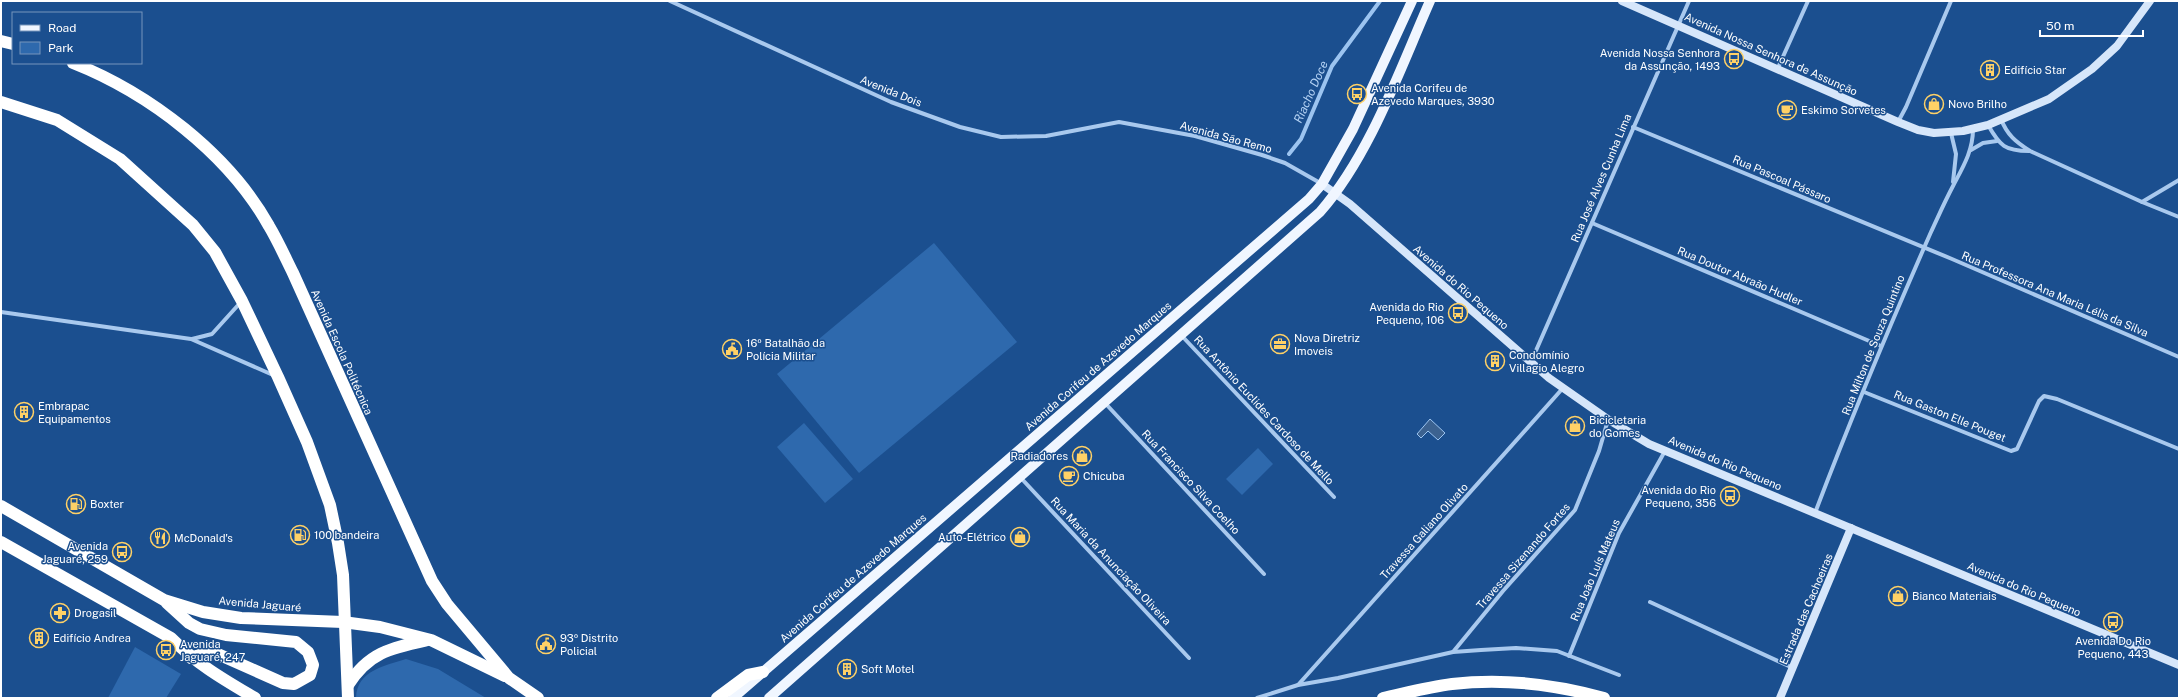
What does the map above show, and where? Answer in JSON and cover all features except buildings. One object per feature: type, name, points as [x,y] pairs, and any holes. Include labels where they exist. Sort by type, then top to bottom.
[{"type":"highway","points":[[1,41],[12,44]]},
{"type":"highway","name":"Avenida Escola Politécnica","points":[[75,64],[122,85],[175,122],[221,164],[247,194],[269,226],[293,273],[432,581],[447,604],[509,678],[538,698]]},
{"type":"highway","points":[[1,102],[57,120],[120,159],[193,225],[215,252],[242,301],[278,377],[307,442],[330,505],[343,575],[348,698]]},
{"type":"highway","name":"Avenida Jaguaré","points":[[1,506],[164,600],[203,612],[241,618],[344,622],[380,627],[431,640],[509,678]]},
{"type":"highway","points":[[1,542],[171,638],[191,658],[220,678],[255,698]]},
{"type":"highway","points":[[164,600],[189,623],[200,629],[226,635],[296,642],[308,652],[313,665],[310,675],[294,684],[283,683],[211,651],[191,658]]},
{"type":"highway","points":[[348,685],[360,668],[373,658],[394,647],[431,640]]},
{"type":"highway","points":[[717,698],[748,675],[763,672]]},
{"type":"highway","points":[[1383,698],[1451,684],[1489,681],[1533,683],[1570,688],[1604,698]]},
{"type":"main road","name":"Avenida Corifeu de Azevedo Marques","points":[[733,698],[1302,205],[1322,184],[1358,118],[1412,1]]},
{"type":"main road","points":[[770,698],[1320,212],[1337,193],[1374,126],[1430,1]]},
{"type":"main road","name":"Avenida Nossa Senhora de Assunção","points":[[1622,1],[1898,122],[1918,130],[1934,133],[1951,133],[1988,125],[2049,99],[2092,69],[2118,46],[2150,1]]},
{"type":"main road","name":"Avenida do Rio Pequeno","points":[[1322,184],[1337,193],[1530,362],[1563,388],[1609,420],[1649,444],[2179,665]]},
{"type":"main road","name":"Estrada das Cachoeiras","points":[[1780,698],[1851,528]]},
{"type":"street","name":"Avenida Dois","points":[[670,1],[891,102],[960,127],[1001,137],[1038,136],[1083,130],[1119,122]]},
{"type":"street","name":"Rua José Alves Cunha Lima","points":[[1530,362],[1689,1]]},
{"type":"street","points":[[1777,70],[1808,1]]},
{"type":"street","points":[[1898,122],[1952,1]]},
{"type":"street","points":[[2000,119],[2013,140],[2030,151],[2142,202],[2179,217]]},
{"type":"street","name":"Avenida São Remo","points":[[1119,122],[1195,136],[1262,155],[1285,163],[1322,184]]},
{"type":"street","points":[[1988,125],[1997,141],[2005,148],[2015,151],[2030,151]]},
{"type":"street","name":"Rua Pascoal Pássaro","points":[[1633,127],[1924,248]]},
{"type":"street","name":"Rua Milton de Souza Quintino","points":[[1815,513],[1882,346],[1924,248],[1952,186],[1970,151],[1973,129]]},
{"type":"street","name":"Rua Milton de Souza Quintino","points":[[1951,133],[1956,154],[1952,186]]},
{"type":"street","points":[[1970,151],[1983,143],[1997,141]]},
{"type":"street","points":[[2142,202],[2179,180]]},
{"type":"street","name":"Rua Doutor Abraão Hudler","points":[[1592,223],[1882,346]]},
{"type":"street","name":"Rua Professora Ana Maria Lélis da Silva","points":[[1924,248],[2179,357]]},
{"type":"street","points":[[191,339],[212,334],[242,301]]},
{"type":"street","points":[[1,312],[191,339],[278,377]]},
{"type":"street","name":"Rua Antônio Euclides Cardoso de Mello","points":[[1181,335],[1334,497]]},
{"type":"street","name":"Travessa Galiano Olivato","points":[[1298,685],[1563,388]]},
{"type":"street","name":"Rua Gaston Elle Pouget","points":[[1864,392],[2011,451],[2017,449],[2039,401],[2044,396],[2057,399],[2179,448]]},
{"type":"street","name":"Rua Francisco Silva Coelho","points":[[1104,402],[1264,574]]},
{"type":"street","name":"Travessa Sizenando Fortes","points":[[1453,652],[1503,591],[1575,510],[1599,451],[1609,420]]},
{"type":"street","name":"Rua João Luís Mateus","points":[[1569,656],[1619,533],[1665,450]]},
{"type":"street","name":"Rua Maria da Anunciação Oliveira","points":[[1020,477],[1189,658]]},
{"type":"street","points":[[1650,602],[1793,668]]},
{"type":"street","points":[[1257,698],[1298,685],[1338,678],[1453,652],[1516,648],[1557,651],[1619,675]]},
{"type":"green space","points":[[934,243],[1017,342],[859,473],[777,374]]},
{"type":"green space","points":[[804,423],[853,479],[825,503],[777,447]]},
{"type":"green space","points":[[1258,448],[1273,464],[1242,495],[1226,479]]},
{"type":"green space","points":[[135,647],[181,674],[166,698],[108,698]]},
{"type":"green space","points":[[406,659],[438,669],[486,698],[356,698],[361,681],[367,675],[381,667]]},
{"type":"shaded area","points":[[1430,419],[1445,433],[1438,440],[1428,431],[1421,438],[1417,434]]},
{"type":"waterway","name":"Riacho Doce","points":[[1289,154],[1301,139],[1332,66],[1380,1]]},
{"type":"place","name":"Avenida Nossa Senhora da Assunção, 1493","points":[[1734,59]]},
{"type":"place","name":"Edifício Star","points":[[1990,70]]},
{"type":"place","name":"Avenida Corifeu de Azevedo Marques, 3930","points":[[1357,94]]},
{"type":"place","name":"Novo Brilho","points":[[1934,104]]},
{"type":"place","name":"Eskimo Sorvetes","points":[[1787,110]]},
{"type":"place","name":"Avenida do Rio Pequeno, 106","points":[[1458,313]]},
{"type":"place","name":"Nova Diretriz Imoveis","points":[[1280,344]]},
{"type":"place","name":"16º Batalhão da Polícia Militar","points":[[732,349]]},
{"type":"place","name":"Condomínio Villagio Alegro","points":[[1495,361]]},
{"type":"place","name":"Embrapac Equipamentos","points":[[24,412]]},
{"type":"place","name":"Bicicletaria do Gomes","points":[[1575,426]]},
{"type":"place","name":"Radiadores","points":[[1082,456]]},
{"type":"place","name":"Chicuba","points":[[1069,476]]},
{"type":"place","name":"Avenida do Rio Pequeno, 356","points":[[1730,496]]},
{"type":"place","name":"Boxter","points":[[76,504]]},
{"type":"place","name":"100 bandeira","points":[[300,535]]},
{"type":"place","name":"Auto-Elétrico","points":[[1020,537]]},
{"type":"place","name":"McDonald's","points":[[160,538]]},
{"type":"place","name":"Avenida Jaguaré, 259","points":[[122,552]]},
{"type":"place","name":"Bianco Materiais","points":[[1898,596]]},
{"type":"place","name":"Drogasil","points":[[60,613]]},
{"type":"place","name":"Avenida Do Rio Pequeno, 443","points":[[2113,622]]},
{"type":"place","name":"Edifício Andrea","points":[[39,638]]},
{"type":"place","name":"93º Distrito Policial","points":[[546,644]]},
{"type":"place","name":"Avenida Jaguaré, 247","points":[[166,650]]},
{"type":"place","name":"Soft Motel","points":[[847,669]]}]
